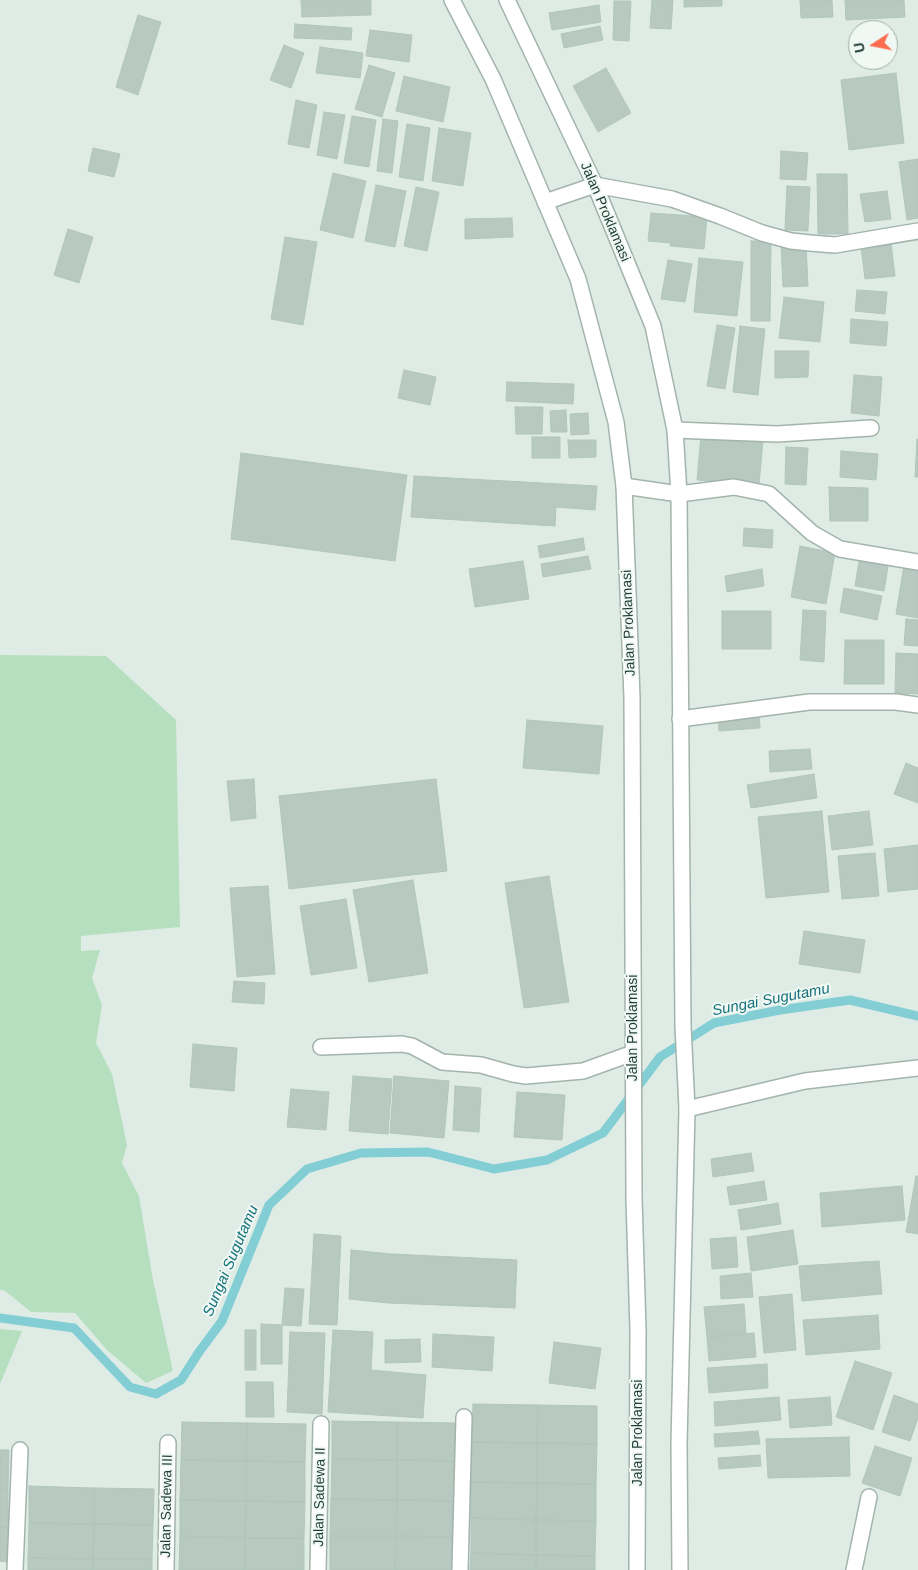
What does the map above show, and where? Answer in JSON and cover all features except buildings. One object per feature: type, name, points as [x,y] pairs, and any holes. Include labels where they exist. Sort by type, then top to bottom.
[{"type":"street","name":"Jalan Proklamasi","points":[[452,0],[493,79],[578,279],[616,422],[624,486],[632,698],[633,1117],[638,1330],[637,1570]]},
{"type":"street","name":"Jalan Proklamasi","points":[[507,0],[595,185],[653,326],[675,430],[679,494],[683,1026],[687,1109],[679,1433],[680,1570]]},
{"type":"street","points":[[545,202],[595,185],[672,199],[762,233],[791,241],[836,245],[918,231]]},
{"type":"street","points":[[675,430],[777,434],[871,428]]},
{"type":"street","points":[[624,486],[679,494],[734,486],[769,494],[812,533],[840,549],[918,562]]},
{"type":"street","points":[[680,719],[809,702],[896,702],[918,705]]},
{"type":"street","points":[[321,1047],[402,1044],[412,1046],[442,1062],[481,1065],[526,1076],[582,1071],[633,1059]]},
{"type":"street","points":[[687,1109],[805,1082],[918,1068]]},
{"type":"street","points":[[460,1570],[464,1417]]},
{"type":"street","name":"Jalan Sadewa II","points":[[318,1570],[321,1424]]},
{"type":"street","name":"Jalan Sadewa III","points":[[166,1570],[168,1443]]},
{"type":"street","points":[[15,1570],[20,1450]]},
{"type":"street","points":[[854,1570],[870,1497]]},
{"type":"green space","points":[[0,655],[106,656],[176,720],[180,927],[81,936],[81,951],[100,950],[92,978],[102,1005],[96,1043],[112,1074],[127,1145],[122,1163],[139,1196],[153,1280],[173,1371],[146,1383],[107,1350],[75,1313],[31,1312],[4,1290],[0,1290]]},
{"type":"green space","points":[[0,1329],[22,1331],[0,1384]]},
{"type":"waterway","name":"Sungai Sugutamu","points":[[0,1318],[74,1328],[130,1387],[156,1394],[181,1380],[222,1321],[269,1205],[307,1169],[361,1153],[428,1152],[494,1169],[547,1160],[603,1133],[660,1057],[714,1023],[780,1010],[850,1000],[918,1016]]}]
